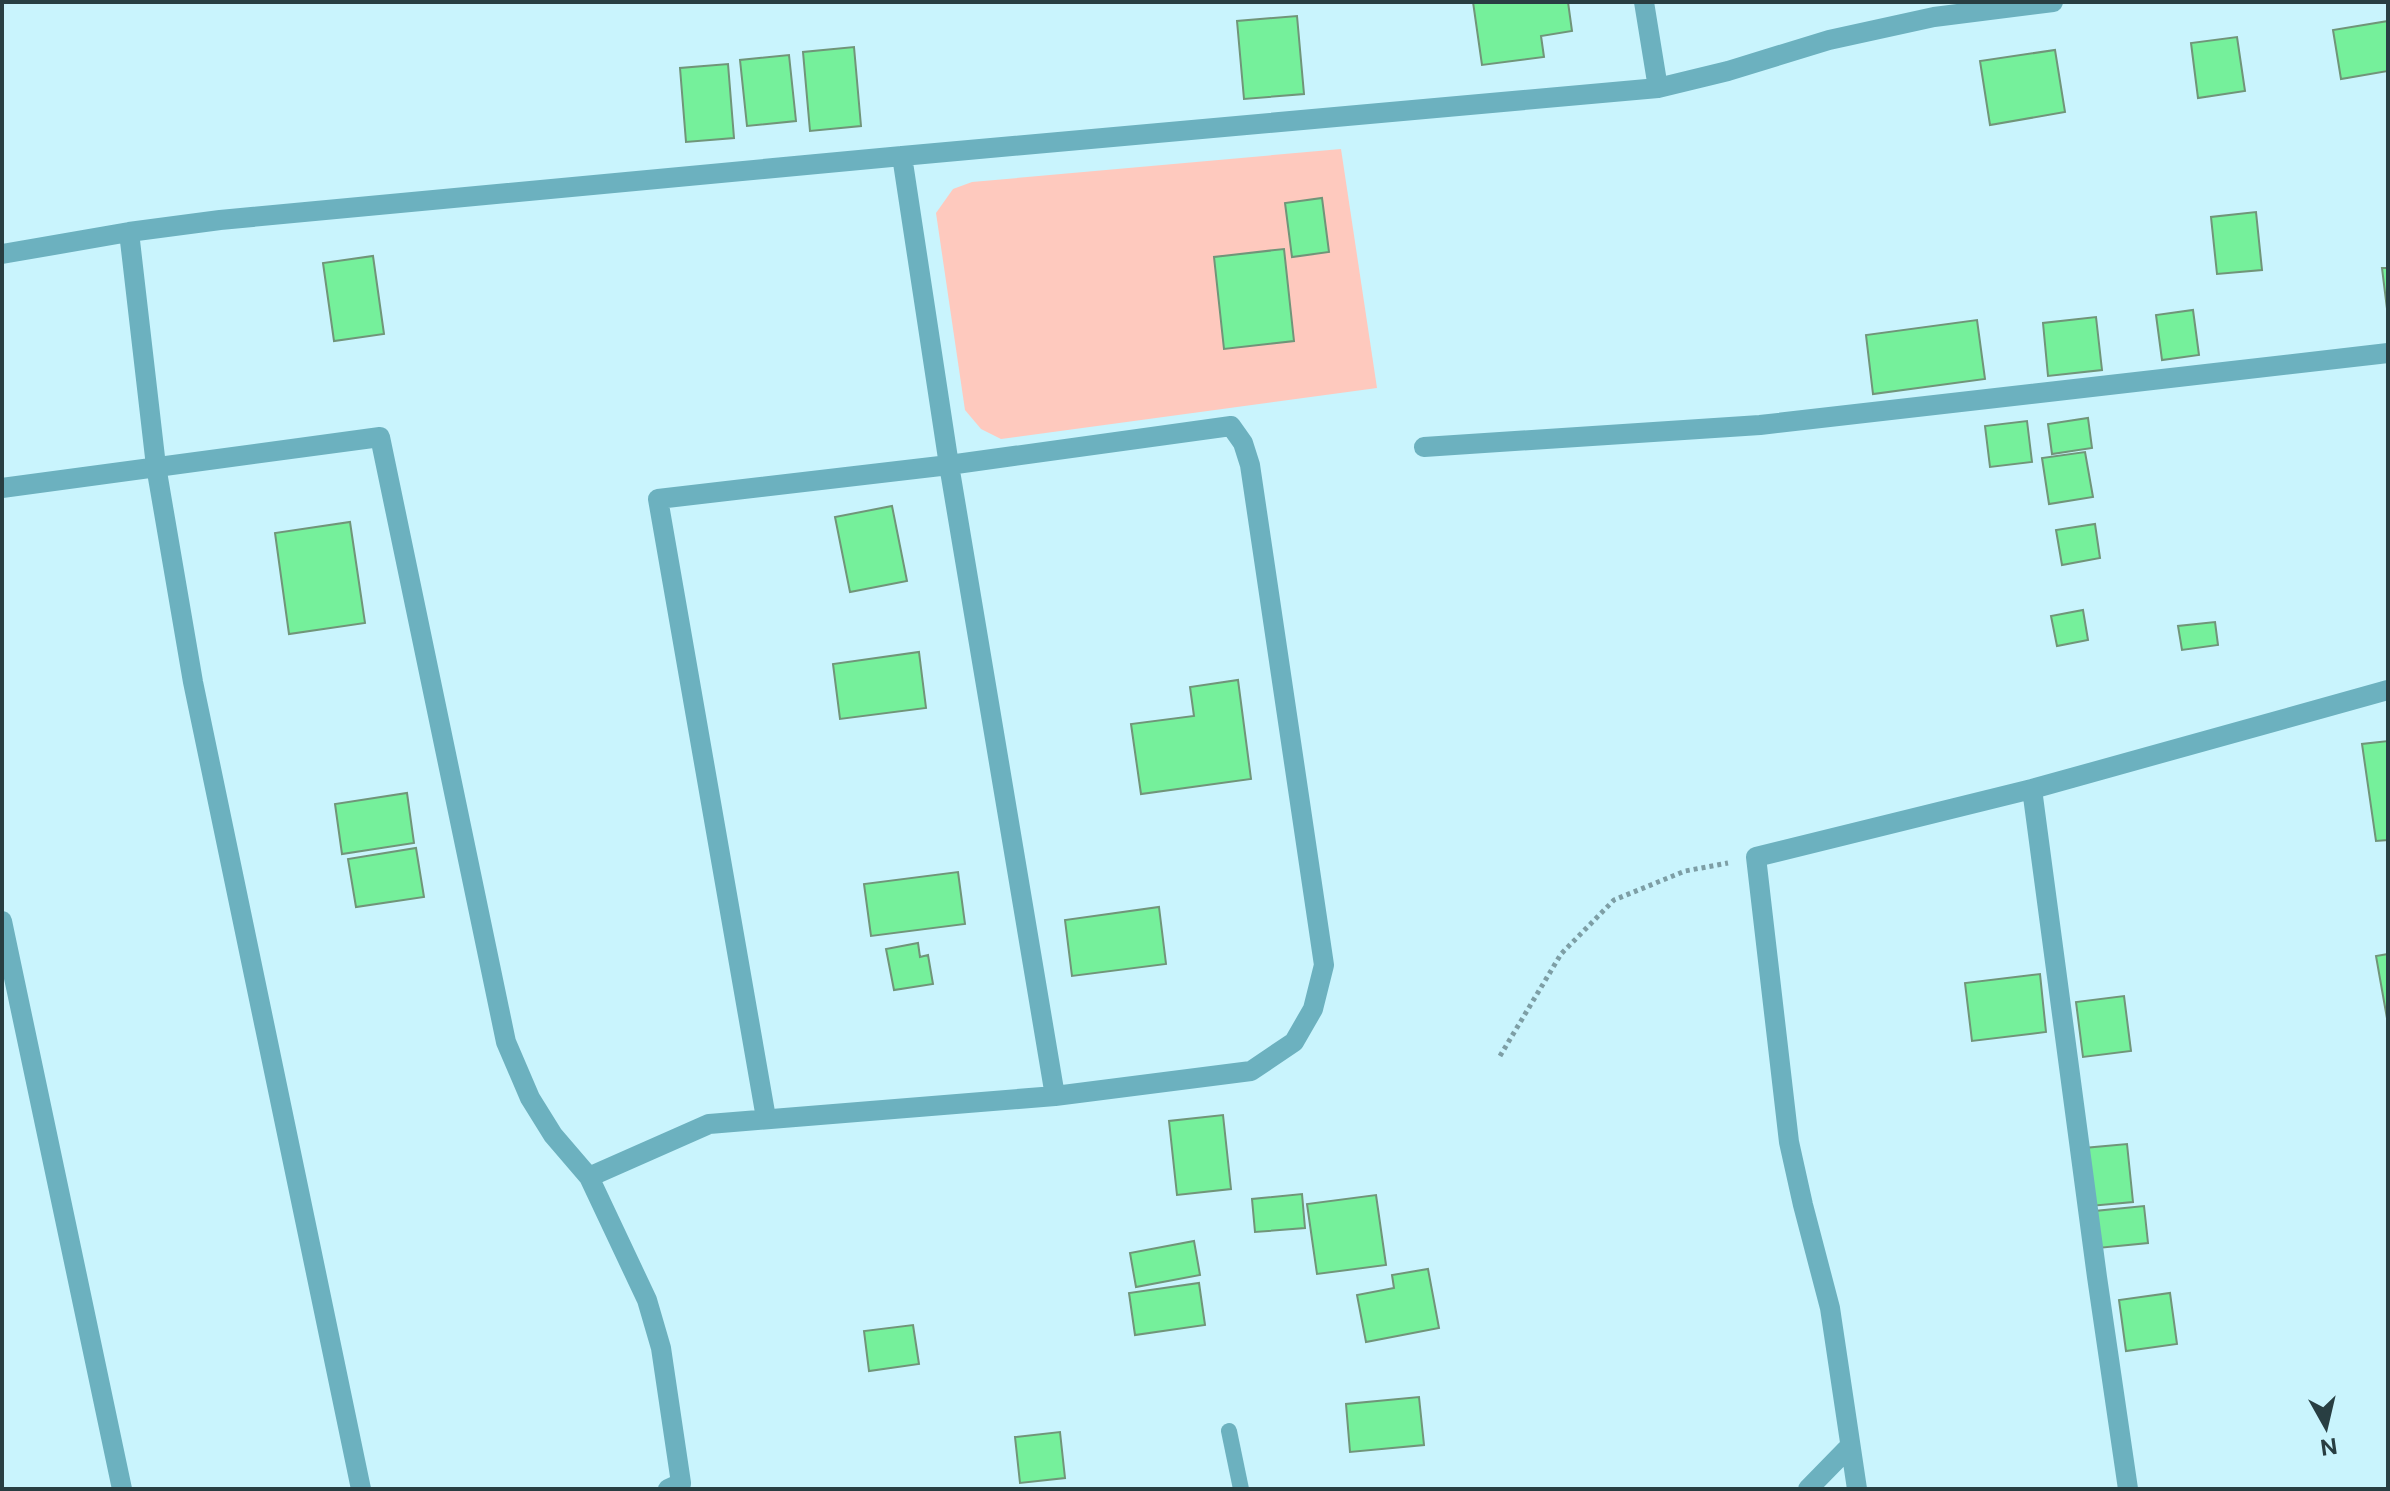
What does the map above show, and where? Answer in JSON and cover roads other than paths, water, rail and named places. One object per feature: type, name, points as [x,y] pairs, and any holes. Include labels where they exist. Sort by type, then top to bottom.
[{"type":"street","points":[[1644,2],[1658,88]]},
{"type":"street","points":[[2,254],[220,220],[1658,88],[1728,71],[1829,40],[1919,20],[2053,2]]},
{"type":"street","points":[[902,156],[949,465],[1055,1096]]},
{"type":"street","points":[[129,232],[156,466],[193,682],[361,1489]]},
{"type":"street","points":[[1424,447],[1760,425],[2388,353]]},
{"type":"street","points":[[589,1177],[709,1124],[1055,1096],[1251,1071],[1294,1042],[1313,1009],[1324,965],[1250,465],[1243,443],[1231,426],[949,465],[658,499],[766,1118]]},
{"type":"street","points":[[2,488],[380,437],[506,1042],[530,1098],[553,1135],[589,1177],[647,1300],[661,1348],[681,1483],[668,1489]]},
{"type":"street","points":[[1857,1489],[1830,1308],[1789,1142],[1756,857],[2032,789],[2388,690]]},
{"type":"street","points":[[2032,789],[2128,1489]]},
{"type":"street","points":[[2,921],[122,1489]]},
{"type":"street","points":[[1808,1489],[1850,1446]]},
{"type":"lane","points":[[1229,1431],[1241,1489]]}]
